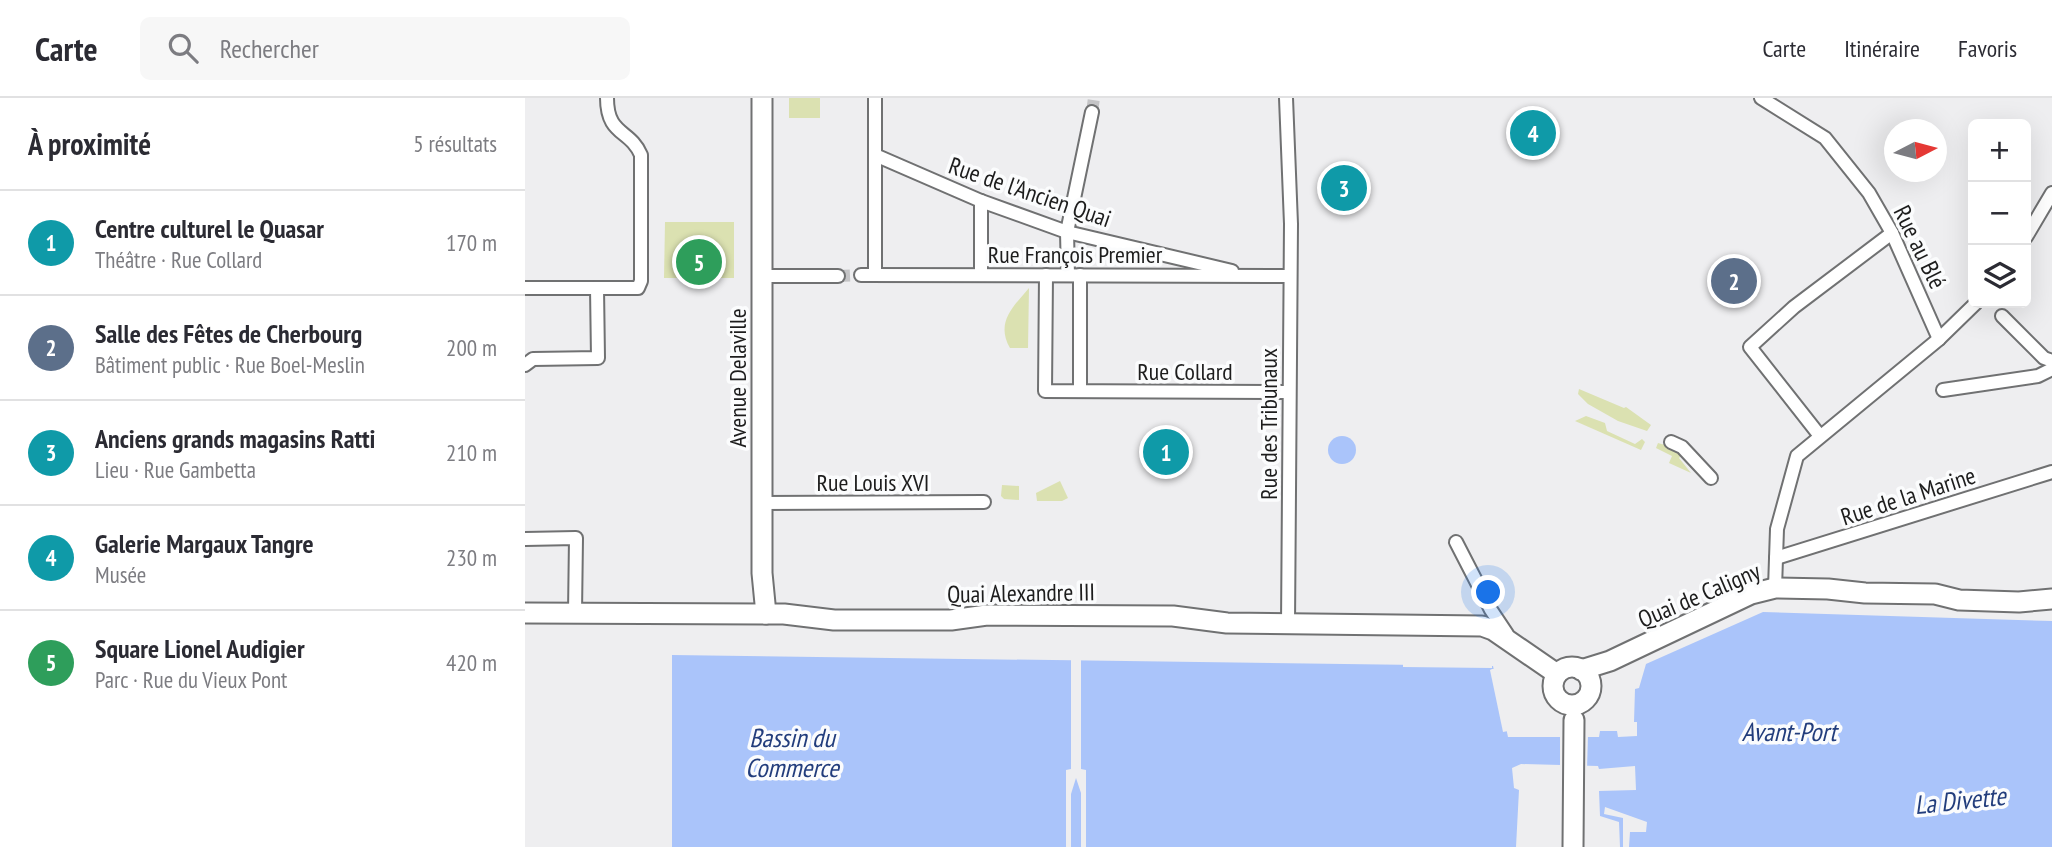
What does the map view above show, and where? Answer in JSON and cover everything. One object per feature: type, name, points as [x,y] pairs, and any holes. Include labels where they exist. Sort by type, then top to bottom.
[{"type":"main road","name":"Avenue Delaville","points":[[762,98],[762,573],[766,614]]},
{"type":"main road","name":"Avenue Delaville","points":[[733,614],[745,605],[762,573]]},
{"type":"main road","name":"Quai de Caligny","points":[[1586,676],[1610,661],[1751,594],[1775,588],[1935,594],[1959,600],[2019,602],[2052,599]]},
{"type":"main road","name":"Quai de Caligny","points":[[1935,594],[1967,588],[2052,588]]},
{"type":"main road","name":"Quai Alexandre III","points":[[525,613],[790,614],[834,620],[951,620],[987,615],[1173,616],[1227,623],[1288,625],[1482,626],[1513,643],[1557,674]]},
{"type":"main road","points":[[1573,847],[1574,715],[1591,691],[1586,676],[1566,669],[1557,674],[1552,683],[1553,689],[1559,700],[1574,715]]},
{"type":"street","points":[[525,288],[638,288],[641,281],[641,155],[635,145],[616,130],[607,113],[607,98]]},
{"type":"street","points":[[874,275],[875,98]]},
{"type":"street","name":"Rue des Tribunaux","points":[[1286,98],[1290,224],[1288,625]]},
{"type":"street","name":"Rue au Blé","points":[[1761,98],[1825,138],[1869,193],[1892,233],[1939,339]]},
{"type":"street","points":[[1080,391],[1074,275],[1067,232],[1092,112]]},
{"type":"street","name":"Rue de l'Ancien Quai","points":[[875,155],[981,201],[1067,232],[1257,277]]},
{"type":"street","points":[[2031,231],[2048,209],[2052,193]]},
{"type":"street","points":[[981,201],[981,275]]},
{"type":"street","points":[[1820,436],[1750,347],[1794,307],[1892,233]]},
{"type":"street","name":"Rue François Premier","points":[[860,275],[1290,276]]},
{"type":"street","name":"Rue Collard","points":[[1046,275],[1045,391],[1289,392]]},
{"type":"street","points":[[762,276],[838,276]]},
{"type":"street","points":[[525,365],[533,359],[598,358],[597,288]]},
{"type":"street","points":[[1775,588],[1778,525],[1796,459],[1820,436],[1939,339],[1971,308]]},
{"type":"street","points":[[2002,316],[2044,358],[2052,361]]},
{"type":"street","points":[[1943,390],[2038,376],[2052,369]]},
{"type":"street","points":[[1671,442],[1682,447],[1711,478]]},
{"type":"street","name":"Rue de la Marine","points":[[1776,558],[2052,473]]},
{"type":"street","name":"Rue Louis XVI","points":[[762,503],[984,502]]},
{"type":"street","points":[[525,538],[576,538],[575,613]]},
{"type":"street","points":[[1456,542],[1491,610],[1513,643]]},
{"type":"green space","points":[[789,98],[820,98],[820,118],[789,118]]},
{"type":"green space","points":[[665,222],[734,222],[734,278],[664,278]]},
{"type":"green space","points":[[1029,288],[1028,348],[1010,348],[1006,339],[1005,322],[1012,308]]},
{"type":"green space","points":[[1579,389],[1626,407],[1651,425],[1647,431],[1618,421],[1588,404],[1578,394]]},
{"type":"green space","points":[[1586,416],[1605,423],[1607,431],[1635,444],[1642,439],[1645,442],[1641,450],[1575,421]]},
{"type":"green space","points":[[1658,443],[1683,454],[1679,458],[1691,473],[1669,463],[1672,456],[1656,448]]},
{"type":"green space","points":[[1060,481],[1068,498],[1062,501],[1037,501],[1036,493]]},
{"type":"green space","points":[[1002,485],[1019,486],[1019,500],[1004,499],[1001,496]]},
{"type":"water","points":[[1342,436],[1352,440],[1356,450],[1352,460],[1342,464],[1332,460],[1328,450],[1332,440]]},
{"type":"water","name":"Bassin du Commerce","points":[[1763,612],[2052,621],[2052,847],[1620,847],[1619,822],[1600,816],[1599,791],[1636,790],[1635,766],[1599,769],[1598,766],[1521,764],[1512,768],[1514,788],[1519,790],[1516,847],[672,847],[672,655],[1493,666],[1508,737],[1599,737],[1600,731],[1617,731],[1618,737],[1637,736],[1637,722],[1634,722],[1635,689],[1639,688],[1646,664]]},
{"type":"pier","points":[[1071,660],[1081,660],[1081,769],[1086,770],[1086,847],[1081,847],[1081,793],[1076,778],[1071,794],[1071,847],[1066,847],[1066,770],[1071,769]]},
{"type":"pier","points":[[1403,663],[1492,663],[1492,668],[1403,667]]},
{"type":"pier","points":[[1495,669],[1508,731],[1503,732],[1490,670]]},
{"type":"pier","points":[[1560,734],[1588,734],[1587,770],[1560,769]]},
{"type":"pier","points":[[1605,807],[1647,822],[1646,832],[1630,832],[1629,847],[1623,847],[1623,818],[1604,814]]},
{"type":"tunnel","points":[[1092,112],[1094,98]]},
{"type":"tunnel","points":[[838,276],[861,275]]},
{"type":"place","name":"Galerie Margaux Tangre","points":[[1533,133]]},
{"type":"place","name":"Anciens grands magasins Ratti","points":[[1344,188]]},
{"type":"place","name":"Square Lionel Audigier","points":[[699,262]]},
{"type":"place","name":"Salle des Fêtes de Cherbourg","points":[[1734,281]]},
{"type":"place","name":"Centre culturel le Quasar","points":[[1166,452]]},
{"type":"water label","name":"Avant-Port","points":[[1789,731]]},
{"type":"water label","name":"La Divette","points":[[1960,800]]}]
